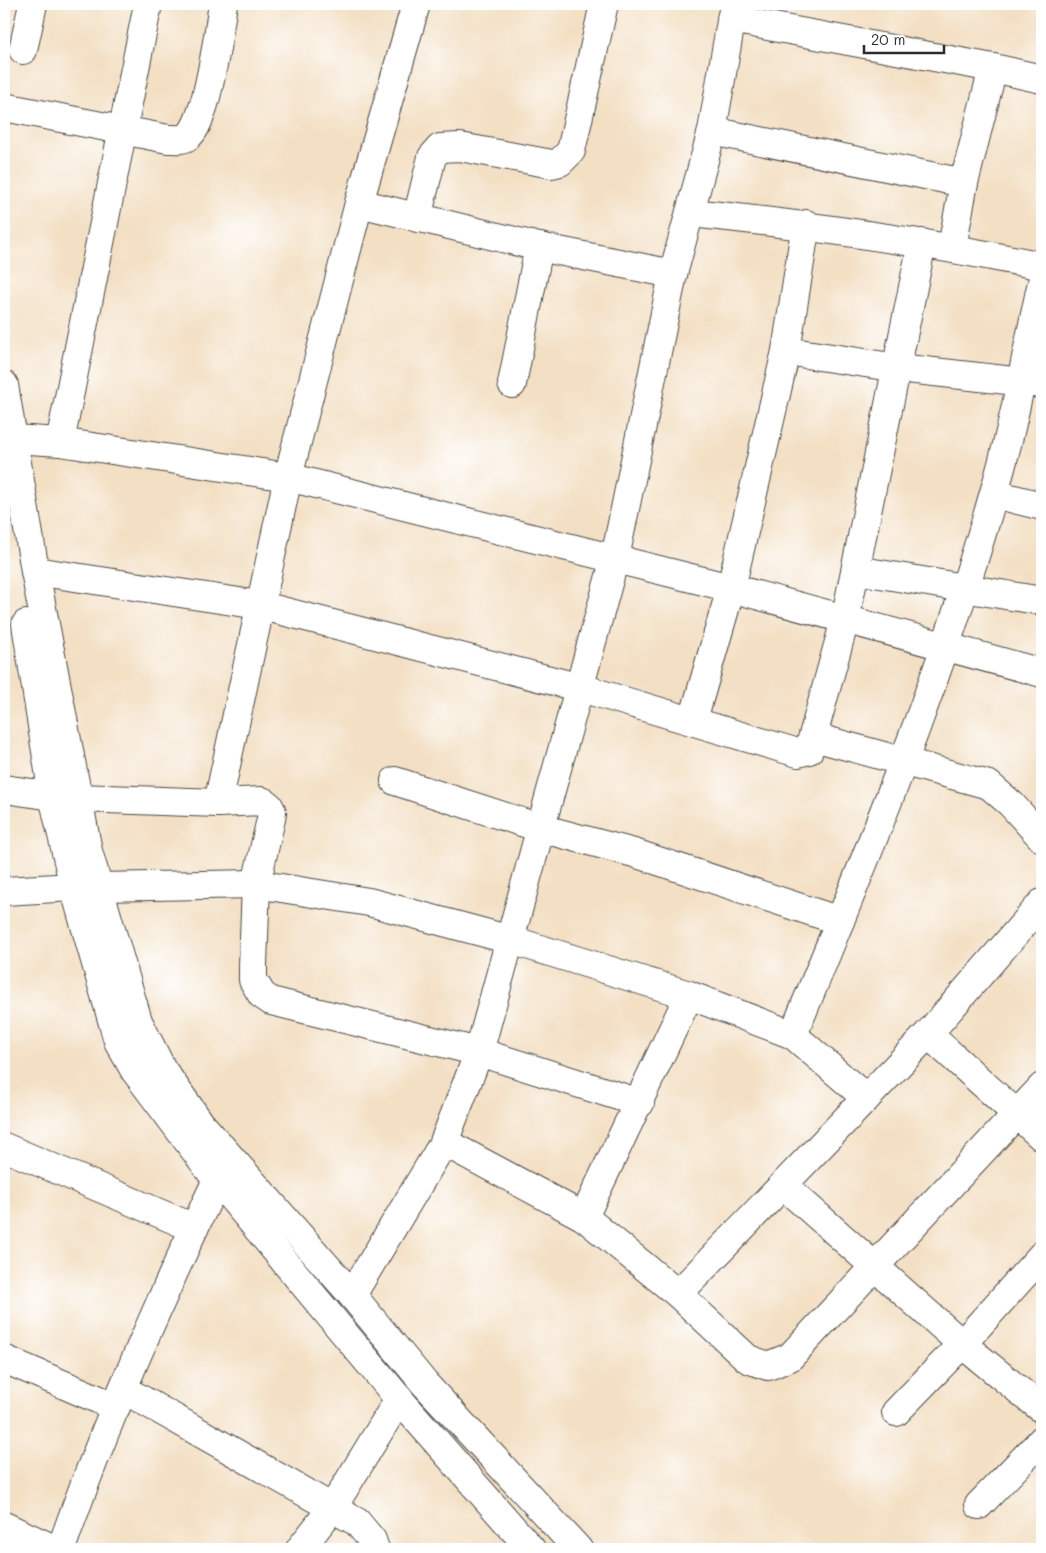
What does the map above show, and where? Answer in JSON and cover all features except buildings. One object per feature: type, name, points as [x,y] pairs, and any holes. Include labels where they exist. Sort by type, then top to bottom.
[{"type":"street","points":[[23,50],[33,4]]},
{"type":"street","points":[[60,442],[148,4]]},
{"type":"street","points":[[4,107],[168,139],[187,138],[194,130],[206,102],[223,4]]},
{"type":"street","points":[[218,803],[288,477],[360,203],[416,4]]},
{"type":"street","points":[[417,218],[432,157],[440,148],[460,147],[552,164],[567,158],[571,151],[604,4]]},
{"type":"street","points":[[352,1295],[444,1142],[479,1052],[616,558],[673,274],[712,131],[732,11],[1042,79]]},
{"type":"street","points":[[952,247],[964,183],[993,68]]},
{"type":"street","points":[[712,131],[964,183]]},
{"type":"street","points":[[360,203],[540,247],[673,274]]},
{"type":"street","points":[[691,213],[806,224],[952,247],[1042,266]]},
{"type":"street","points":[[693,720],[731,588],[786,351],[806,224]]},
{"type":"street","points":[[34,571],[259,605],[581,688],[798,753],[809,750],[846,620],[922,243]]},
{"type":"street","points":[[512,384],[540,247]]},
{"type":"street","points":[[793,1035],[904,761],[966,587],[1031,382],[1042,282]]},
{"type":"street","points":[[786,351],[898,368],[1031,382]]},
{"type":"street","points":[[4,385],[34,571],[65,797]]},
{"type":"street","points":[[14,439],[60,442],[288,477],[616,558],[1042,673]]},
{"type":"street","points":[[4,482],[65,797],[118,1041],[135,1071],[217,1180],[398,1399],[531,1549]]},
{"type":"street","points":[[994,494],[1042,506]]},
{"type":"street","points":[[856,570],[1042,601]]},
{"type":"street","points":[[814,737],[989,785],[999,792],[1042,838]]},
{"type":"street","points":[[395,781],[540,828],[634,852],[840,921]]},
{"type":"street","points":[[4,789],[65,797],[218,803],[262,801],[269,806],[272,812],[256,884],[253,980],[262,995],[271,1001],[479,1052],[640,1103]]},
{"type":"street","points":[[4,891],[86,887],[256,884],[369,902],[511,940],[690,995],[793,1035],[866,1098]]},
{"type":"street","points":[[86,887],[138,1021],[162,1069],[201,1124],[352,1295],[426,1384],[578,1549]]},
{"type":"street","points":[[678,1294],[784,1186],[928,1034],[1042,903]]},
{"type":"street","points":[[584,1217],[690,995]]},
{"type":"street","points":[[928,1034],[1042,1137]]},
{"type":"street","points":[[444,1142],[584,1217],[678,1294],[748,1359],[768,1366],[790,1357],[1042,1087]]},
{"type":"street","points":[[4,1147],[194,1228]]},
{"type":"street","points":[[61,1549],[90,1468],[119,1398],[217,1180]]},
{"type":"street","points":[[784,1186],[962,1344],[1042,1409]]},
{"type":"street","points":[[896,1412],[962,1344],[1042,1255]]},
{"type":"street","points":[[4,1359],[119,1398],[333,1507],[357,1522],[372,1540],[375,1549]]},
{"type":"street","points":[[300,1549],[333,1507],[398,1399]]},
{"type":"street","points":[[979,1505],[1042,1440]]},
{"type":"street","points":[[4,1526],[54,1549]]}]
